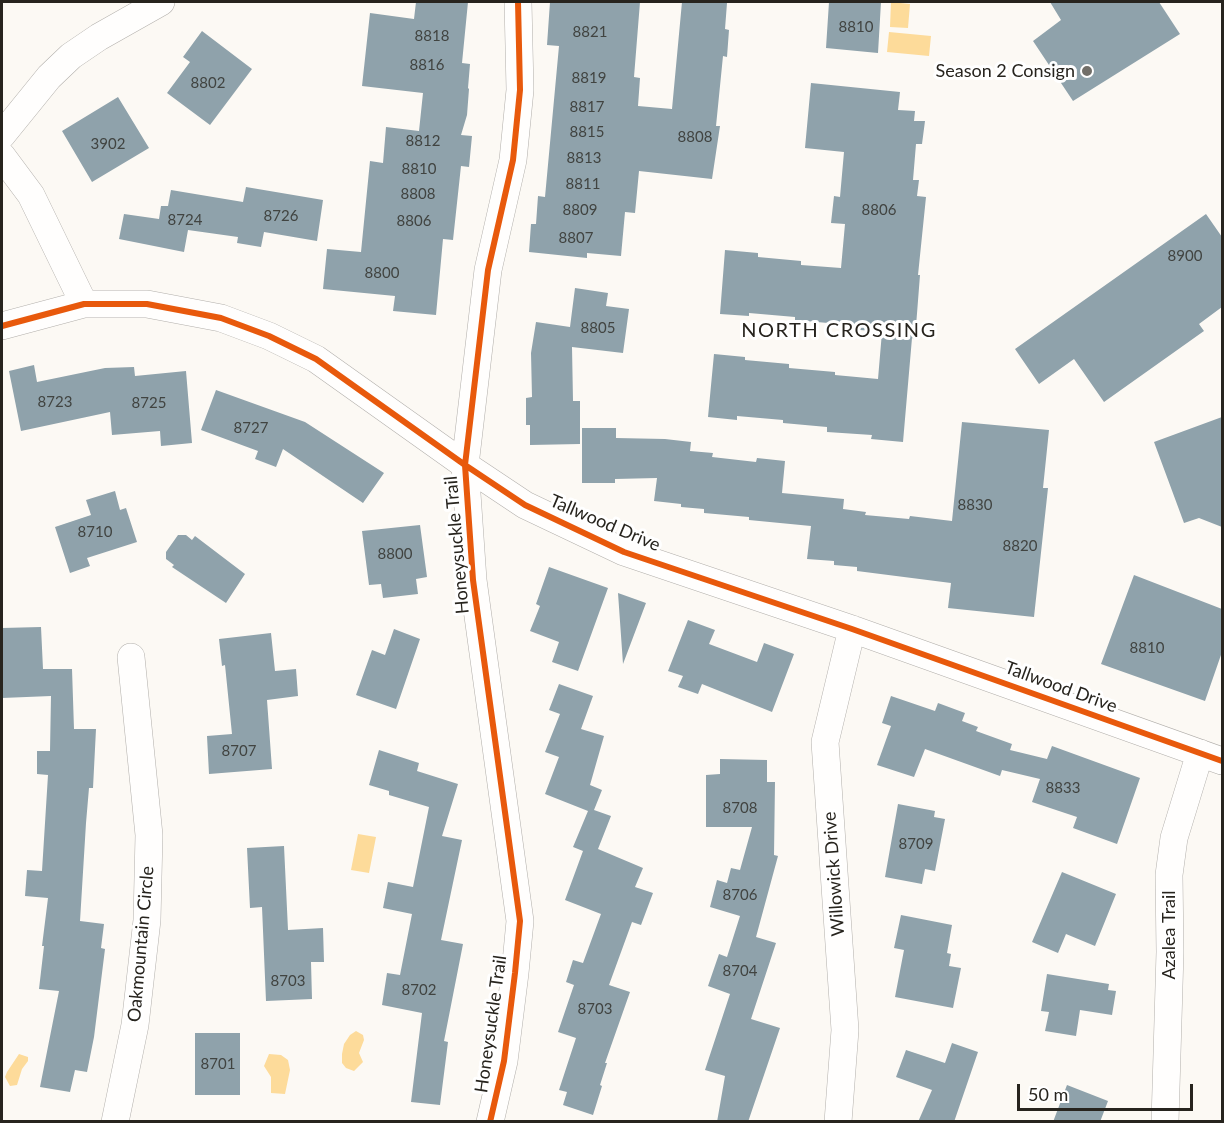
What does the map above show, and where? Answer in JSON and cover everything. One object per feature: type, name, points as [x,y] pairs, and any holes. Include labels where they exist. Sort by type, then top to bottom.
[{"type":"street","points":[[2,135],[49,77],[71,56],[99,37],[133,20],[161,2]]},
{"type":"street","name":"Honeysuckle Trail","points":[[490,1122],[504,1061],[516,973],[519,921],[473,580],[465,465],[488,270],[513,160],[520,90],[518,2]]},
{"type":"street","points":[[2,156],[31,195],[84,304]]},
{"type":"street","name":"Tallwood Drive","points":[[2,326],[84,304],[147,304],[220,318],[269,336],[316,359],[525,505],[624,552],[852,629],[1211,757]]},
{"type":"street","name":"Willowick Drive","points":[[838,1122],[845,1030],[825,742],[852,629]]},
{"type":"street","name":"Oakmountain Circle","points":[[115,1122],[135,1025],[147,920],[149,835],[131,657]]},
{"type":"street","name":"Azalea Trail","points":[[1165,1122],[1170,952],[1169,875],[1174,838],[1211,757]]},
{"type":"shaded area","points":[[891,2],[910,4],[908,28],[890,27]]},
{"type":"shaded area","points":[[889,32],[931,36],[929,56],[887,52]]},
{"type":"shaded area","points":[[358,834],[376,837],[369,873],[351,870]]},
{"type":"shaded area","points":[[356,1031],[363,1035],[364,1040],[359,1053],[363,1062],[354,1071],[346,1068],[342,1063],[342,1054],[344,1044]]},
{"type":"shaded area","points":[[19,1054],[28,1057],[28,1061],[22,1069],[17,1085],[10,1086],[5,1077]]},
{"type":"shaded area","points":[[269,1054],[281,1055],[288,1060],[290,1070],[285,1094],[271,1093],[271,1077],[264,1066]]},
{"type":"building","points":[[416,2],[468,2],[462,63],[470,64],[469,89],[467,115],[461,135],[472,136],[469,167],[461,166],[453,240],[443,239],[436,315],[393,311],[395,296],[323,289],[327,249],[361,252],[370,161],[383,163],[386,127],[419,131],[423,93],[362,86],[370,13],[414,19]]},
{"type":"building","points":[[550,2],[640,2],[634,77],[640,78],[638,106],[672,109],[682,2],[727,3],[725,29],[729,30],[727,57],[723,56],[716,126],[720,126],[712,179],[639,171],[635,213],[625,212],[621,256],[587,253],[587,258],[529,252],[531,224],[536,224],[538,196],[545,197],[559,46],[547,45]]},
{"type":"building","points":[[829,2],[881,2],[878,53],[826,48]]},
{"type":"building","name":"Season 2 Consign","points":[[1050,2],[1159,2],[1180,34],[1073,101],[1033,41],[1061,20]]},
{"type":"building","points":[[202,31],[252,69],[210,125],[167,93],[190,62],[183,57]]},
{"type":"building","points":[[811,83],[900,92],[898,110],[915,111],[914,121],[925,121],[922,144],[916,144],[913,180],[919,180],[917,196],[926,197],[918,275],[920,275],[915,339],[912,338],[903,442],[871,439],[872,435],[827,432],[827,427],[783,423],[783,420],[737,416],[737,420],[708,417],[714,354],[745,357],[745,360],[789,364],[789,368],[878,379],[882,332],[839,328],[839,324],[795,320],[795,317],[749,313],[749,316],[720,314],[725,250],[758,253],[758,257],[801,261],[801,265],[841,268],[845,224],[831,223],[834,196],[840,197],[844,152],[805,148]]},
{"type":"building","points":[[118,97],[149,148],[92,182],[62,131]]},
{"type":"building","points":[[246,187],[323,200],[317,241],[264,232],[261,247],[237,243],[238,237],[188,230],[184,252],[119,239],[124,214],[159,219],[161,206],[168,206],[171,190],[243,202]]},
{"type":"building","points":[[1206,214],[1222,237],[1222,307],[1199,324],[1204,331],[1104,402],[1074,359],[1039,384],[1015,349]]},
{"type":"building","points":[[575,288],[608,293],[606,306],[629,309],[623,353],[572,347],[573,401],[580,401],[580,444],[530,445],[530,425],[526,425],[526,398],[532,397],[531,353],[536,322],[570,327]]},
{"type":"building","points":[[34,365],[37,382],[105,368],[134,367],[135,376],[186,371],[192,443],[161,446],[160,431],[112,435],[110,412],[21,431],[9,371]]},
{"type":"building","points":[[216,390],[305,422],[384,473],[363,503],[283,449],[276,467],[255,459],[258,451],[201,430]]},
{"type":"building","points":[[1222,417],[1222,527],[1199,518],[1184,523],[1154,442]]},
{"type":"building","points":[[962,422],[1049,430],[1043,488],[1048,488],[1034,617],[948,608],[951,583],[857,571],[857,567],[834,565],[834,561],[807,559],[811,526],[704,513],[704,509],[654,501],[657,478],[615,479],[615,483],[582,483],[582,428],[616,428],[616,438],[691,442],[690,451],[713,453],[712,457],[756,462],[757,458],[785,461],[782,493],[844,499],[843,509],[866,512],[865,515],[909,519],[910,516],[952,521]]},
{"type":"building","points":[[115,491],[120,510],[126,508],[137,542],[87,558],[90,566],[70,573],[55,527],[91,515],[86,500]]},
{"type":"building","points":[[420,525],[427,577],[416,579],[418,594],[383,598],[381,584],[369,585],[362,531]]},
{"type":"building","points":[[178,535],[186,535],[192,540],[195,536],[245,574],[226,603],[172,567],[174,565],[166,559],[166,552]]},
{"type":"building","points":[[549,567],[608,588],[578,671],[552,662],[559,642],[530,631],[540,606],[536,604]]},
{"type":"building","points":[[1134,575],[1222,609],[1222,652],[1205,701],[1101,664]]},
{"type":"building","points":[[618,593],[646,603],[623,664]]},
{"type":"building","points":[[688,620],[715,630],[709,644],[757,662],[764,643],[794,654],[772,712],[702,684],[698,694],[678,687],[683,676],[668,671]]},
{"type":"building","points":[[41,627],[43,669],[72,669],[74,729],[96,729],[93,788],[89,788],[86,823],[80,921],[104,924],[101,948],[105,949],[94,1037],[87,1072],[75,1070],[70,1092],[40,1087],[59,991],[39,989],[48,898],[25,896],[27,870],[42,871],[48,775],[37,774],[37,751],[50,751],[51,696],[2,698],[2,628]]},
{"type":"building","points":[[394,629],[420,639],[396,709],[356,695],[372,650],[385,655]]},
{"type":"building","points":[[271,633],[275,671],[296,669],[298,696],[267,700],[272,769],[209,774],[207,736],[232,734],[225,665],[222,666],[219,639]]},
{"type":"building","points":[[559,684],[593,696],[581,729],[604,736],[590,785],[602,790],[594,810],[611,816],[598,849],[643,868],[635,887],[653,893],[641,925],[632,922],[609,985],[630,992],[605,1063],[607,1063],[600,1085],[602,1086],[593,1115],[563,1105],[567,1092],[559,1090],[576,1038],[558,1032],[574,985],[566,982],[573,960],[583,963],[601,914],[565,900],[583,851],[573,847],[588,811],[545,794],[559,757],[545,752],[560,714],[549,710]]},
{"type":"building","points":[[891,696],[935,711],[938,703],[965,713],[962,721],[978,727],[976,731],[1012,744],[1010,750],[1047,759],[1052,746],[1140,778],[1117,844],[1073,828],[1077,817],[1032,802],[1040,779],[1002,770],[1000,776],[925,749],[914,777],[877,765],[891,726],[882,723]]},
{"type":"building","points":[[379,750],[419,763],[417,771],[458,784],[442,836],[462,840],[441,940],[463,944],[444,1041],[448,1042],[440,1105],[411,1102],[422,1013],[382,1005],[387,973],[400,975],[412,914],[383,908],[388,882],[413,887],[429,807],[389,795],[389,791],[369,785]]},
{"type":"building","points":[[720,759],[767,760],[767,782],[775,782],[774,855],[778,856],[756,937],[776,943],[751,1019],[780,1028],[748,1122],[717,1122],[725,1076],[705,1070],[730,994],[708,986],[719,954],[727,957],[740,916],[710,907],[717,880],[727,883],[731,868],[740,870],[752,827],[706,827],[706,775],[720,774]]},
{"type":"building","points":[[898,804],[935,811],[934,817],[945,819],[935,871],[925,869],[922,884],[885,877]]},
{"type":"building","points":[[284,846],[288,930],[323,928],[324,962],[311,962],[312,999],[266,1001],[262,907],[250,908],[247,848]]},
{"type":"building","points":[[1062,872],[1116,894],[1095,946],[1066,934],[1058,953],[1032,942]]},
{"type":"building","points":[[901,915],[952,925],[947,953],[951,954],[949,966],[961,968],[953,1008],[895,997],[904,950],[894,948]]},
{"type":"building","points":[[1047,974],[1109,984],[1108,990],[1116,991],[1112,1015],[1080,1010],[1076,1036],[1045,1031],[1049,1012],[1041,1011]]},
{"type":"building","points":[[195,1033],[240,1033],[240,1095],[195,1095]]},
{"type":"building","points":[[952,1043],[978,1052],[954,1122],[918,1122],[932,1090],[896,1077],[906,1050],[945,1063]]},
{"type":"building","points":[[1067,1085],[1108,1101],[1100,1122],[1053,1122]]},
{"type":"cycle path","points":[[490,1122],[504,1061],[520,921],[473,580],[465,465],[488,270],[513,160],[520,90],[518,2]]},
{"type":"cycle path","points":[[2,326],[84,304],[147,304],[221,318],[269,336],[316,359],[525,505],[624,552],[852,629],[1222,761]]},
{"type":"place","name":"Season 2 Consign","points":[[1087,71]]},
{"type":"district","name":"NORTH CROSSING","points":[[839,331]]}]
